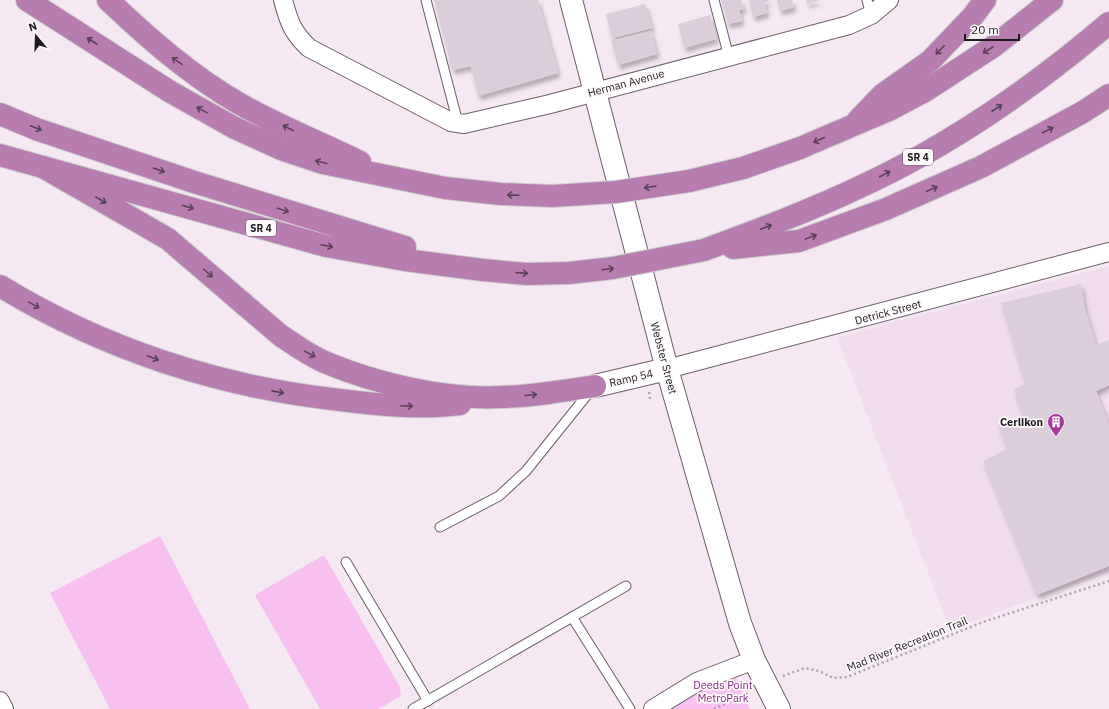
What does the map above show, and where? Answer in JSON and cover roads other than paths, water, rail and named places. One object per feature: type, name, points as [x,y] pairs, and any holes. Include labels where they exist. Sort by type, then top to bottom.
[{"type":"highway","points":[[27,0],[169,91],[233,127],[281,149],[323,162],[445,188],[501,194],[552,196],[616,192],[688,181],[743,168],[800,148],[889,110],[926,91],[994,46],[1052,0]]},
{"type":"highway","points":[[108,0],[172,57],[239,103],[386,175]]},
{"type":"highway","points":[[855,124],[882,95],[930,61],[973,16],[985,0]]},
{"type":"highway","name":"SR 4","points":[[0,155],[326,246],[405,260],[526,274],[569,273],[613,268],[704,250],[794,216],[865,185],[934,149],[1014,97],[1084,44],[1109,23]]},
{"type":"highway","points":[[704,250],[799,241],[886,209],[981,167],[1083,112],[1109,95]]},
{"type":"highway","points":[[0,114],[36,129],[194,182],[342,229],[483,270]]},
{"type":"highway","points":[[43,167],[168,239],[280,335],[300,349],[326,363],[360,375],[398,385],[462,396],[500,397]]},
{"type":"highway","points":[[0,286],[57,318],[165,363],[235,383],[298,396],[386,406],[432,407],[500,397],[595,386]]},
{"type":"street","name":"Herman Avenue","points":[[283,0],[289,24],[296,36],[309,48],[450,122],[464,124],[550,104],[850,25],[869,8],[889,0]]},
{"type":"street","name":"Webster Street","points":[[571,0],[667,369],[740,623],[754,660],[779,709]]},
{"type":"street","name":"Detrick Street","points":[[667,369],[1109,252]]},
{"type":"street","name":"Ramp 54","points":[[595,386],[667,369]]},
{"type":"street","points":[[653,709],[697,682],[754,660]]},
{"type":"street","points":[[0,701],[4,709]]},
{"type":"lane","points":[[426,0],[458,123]]},
{"type":"lane","points":[[714,0],[729,57]]},
{"type":"lane","points":[[440,527],[500,496],[526,471],[595,386]]},
{"type":"lane","points":[[346,562],[428,701]]},
{"type":"lane","points":[[413,709],[626,586]]},
{"type":"lane","points":[[572,617],[630,709]]},
{"type":"place","name":"Cerlikon","points":[[1056,437]]},
{"type":"park label","name":"Deeds Point MetroPark","points":[[723,691]]}]
